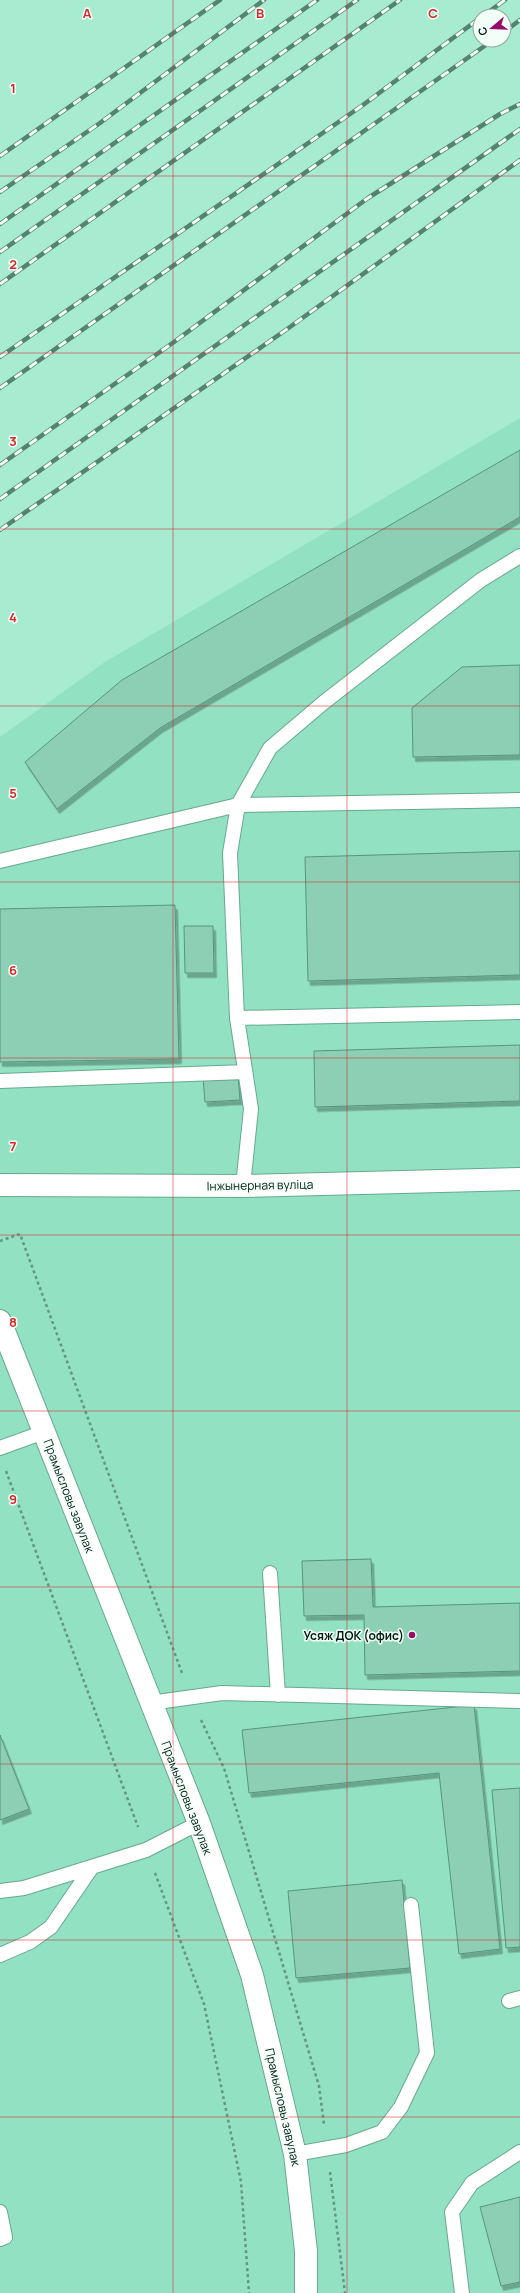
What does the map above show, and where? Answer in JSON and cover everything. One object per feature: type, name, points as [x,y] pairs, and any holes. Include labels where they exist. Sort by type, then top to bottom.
[{"type":"street","name":"Інжынерная вуліца","points":[[0,1185],[243,1186],[520,1179]]},
{"type":"street","name":"Прамысловы завулак","points":[[0,1321],[198,1823],[252,1975],[295,2154],[306,2251],[306,2293]]},
{"type":"lane","points":[[243,1186],[251,1109],[237,1018],[230,853],[238,805],[270,748],[323,703],[444,608],[481,580],[520,556]]},
{"type":"lane","points":[[0,861],[238,805],[520,800]]},
{"type":"lane","points":[[237,1018],[520,1012]]},
{"type":"lane","points":[[0,1081],[245,1072]]},
{"type":"lane","points":[[0,1448],[44,1432]]},
{"type":"lane","points":[[270,1574],[278,1695]]},
{"type":"lane","points":[[150,1703],[222,1693],[520,1701]]},
{"type":"lane","points":[[0,1891],[24,1888],[146,1850],[198,1823]]},
{"type":"lane","points":[[0,1955],[30,1942],[51,1927],[92,1867]]},
{"type":"lane","points":[[295,2154],[346,2145],[382,2132],[401,2106],[427,2053],[411,1905]]},
{"type":"lane","points":[[462,2293],[452,2212],[472,2183],[520,2152]]},
{"type":"lane","points":[[0,2212],[5,2237],[0,2239]]},
{"type":"path","points":[[0,1241],[20,1234]]},
{"type":"shaded area","points":[[520,418],[520,2293],[0,2293],[0,737],[105,662]]},
{"type":"building","points":[[520,450],[520,517],[160,728],[57,809],[25,762],[122,680]]},
{"type":"building","points":[[520,665],[520,755],[413,757],[412,708],[462,667]]},
{"type":"building","points":[[520,851],[520,975],[308,981],[305,857]]},
{"type":"building","points":[[175,905],[179,1059],[0,1062],[0,909]]},
{"type":"building","points":[[184,926],[213,926],[214,973],[185,973]]},
{"type":"building","points":[[520,1045],[520,1101],[315,1107],[314,1051]]},
{"type":"building","points":[[238,1075],[240,1100],[205,1102],[203,1077]]},
{"type":"building","points":[[371,1559],[373,1607],[520,1603],[520,1671],[365,1675],[364,1615],[304,1616],[302,1561]]},
{"type":"building","points":[[474,1705],[500,1949],[459,1954],[439,1773],[249,1793],[242,1730]]},
{"type":"building","points":[[0,1735],[29,1809],[0,1820]]},
{"type":"building","points":[[520,1788],[520,1947],[506,1948],[492,1790]]},
{"type":"building","points":[[402,1880],[410,1968],[296,1978],[288,1891]]},
{"type":"building","points":[[520,2197],[520,2282],[501,2286],[480,2207]]},
{"type":"railway","points":[[0,156],[220,0]]},
{"type":"railway","points":[[0,192],[100,123],[264,0]]},
{"type":"railway","points":[[0,224],[317,0]]},
{"type":"railway","points":[[0,252],[357,0]]},
{"type":"railway","points":[[0,284],[400,0]]},
{"type":"railway","points":[[494,8],[505,0]]},
{"type":"railway","points":[[512,26],[520,20]]},
{"type":"railway","points":[[0,357],[363,105],[472,24]]},
{"type":"railway","points":[[0,388],[482,48]]},
{"type":"railway","points":[[0,465],[174,342],[368,198],[500,114],[520,104]]},
{"type":"railway","points":[[0,499],[520,129]]},
{"type":"railway","points":[[0,530],[290,327],[520,160]]},
{"type":"place","name":"Усяж ДОК (офис)","points":[[412,1635]]}]
